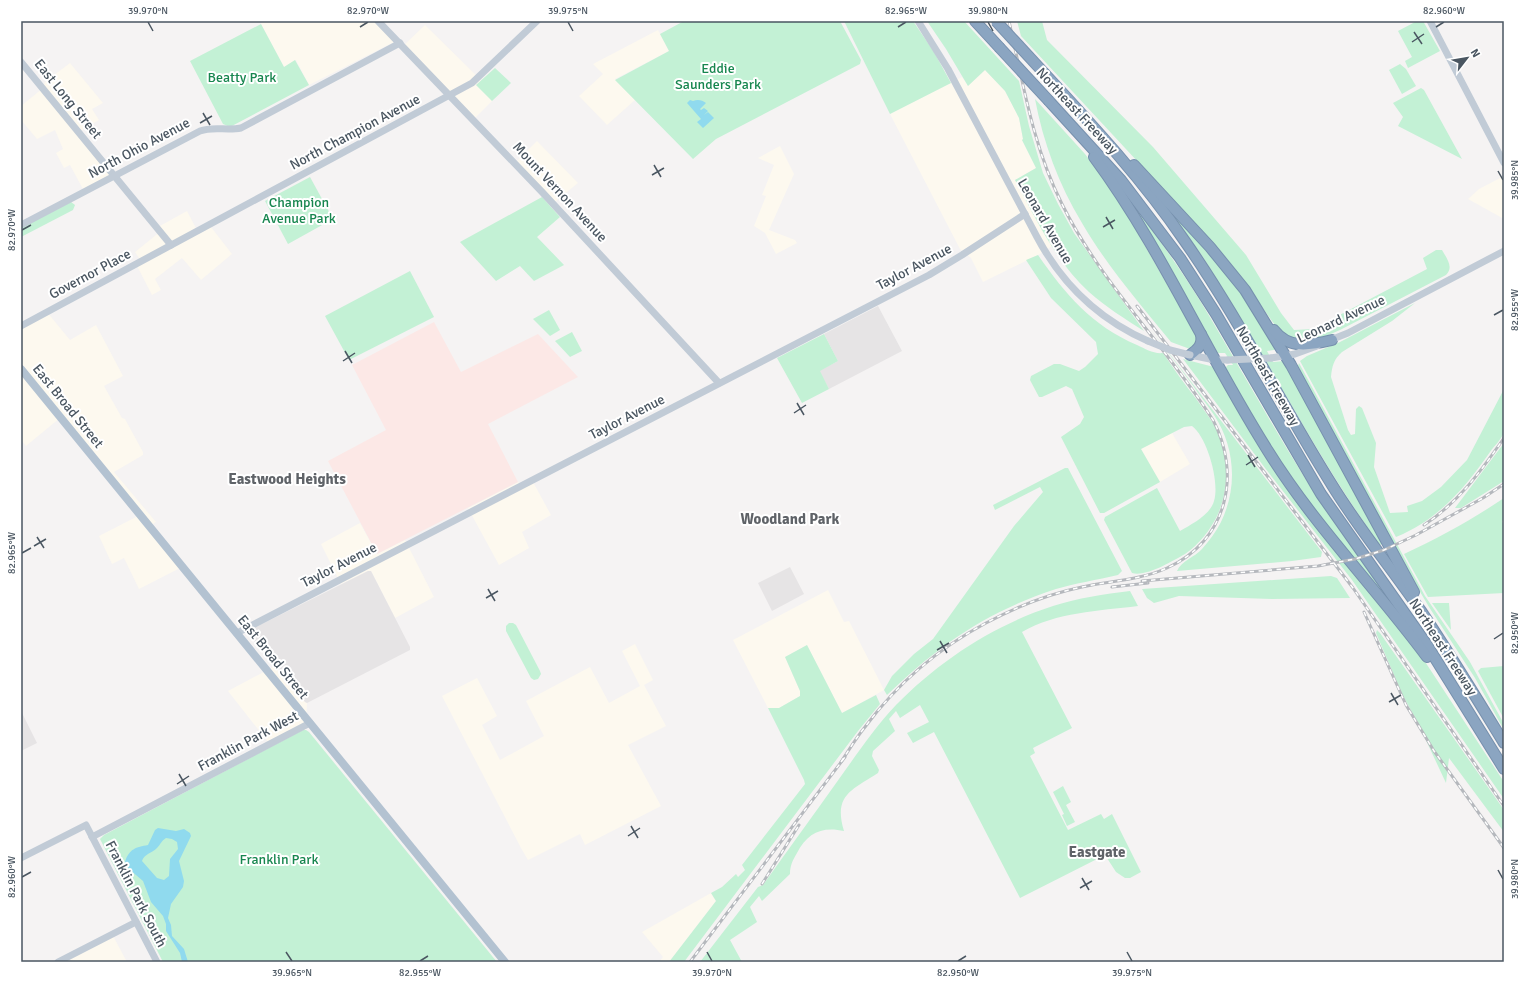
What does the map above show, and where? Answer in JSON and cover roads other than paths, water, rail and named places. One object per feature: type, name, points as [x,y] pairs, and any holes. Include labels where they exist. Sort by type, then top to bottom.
[{"type":"highway","name":"Northeast Freeway","points":[[975,21],[1111,168],[1180,258],[1216,314],[1321,494],[1411,621],[1504,769]]},
{"type":"highway","name":"Northeast Freeway","points":[[996,21],[1107,142],[1154,199],[1193,253],[1229,309],[1332,485],[1363,531],[1421,611],[1504,743]]},
{"type":"highway","points":[[1049,101],[1116,188],[1201,334],[1248,420],[1304,504],[1332,541],[1408,632],[1442,678],[1451,684]]},
{"type":"highway","points":[[1107,142],[1123,153],[1193,227],[1226,265],[1276,333],[1288,342],[1305,346],[1332,340]]},
{"type":"highway","points":[[1251,300],[1291,365],[1412,588],[1462,671],[1479,703]]},
{"type":"highway","points":[[1190,355],[1202,343],[1201,334]]},
{"type":"main road","name":"East Broad Street","points":[[21,369],[505,962]]},
{"type":"street","name":"Mount Vernon Avenue","points":[[378,21],[400,42],[540,190],[720,383]]},
{"type":"street","name":"North Champion Avenue","points":[[171,245],[472,83],[537,21]]},
{"type":"street","name":"Leonard Avenue","points":[[918,21],[948,69],[1024,214],[1048,256],[1072,288],[1086,302],[1109,320],[1148,341],[1170,350],[1215,360],[1270,358],[1295,354],[1332,340],[1504,251]]},
{"type":"street","points":[[1430,21],[1504,163]]},
{"type":"street","name":"North Ohio Avenue","points":[[21,225],[200,131],[209,128],[241,128],[400,42]]},
{"type":"street","name":"East Long Street","points":[[21,62],[171,245]]},
{"type":"street","name":"Taylor Avenue","points":[[237,633],[929,275],[1024,214]]},
{"type":"street","name":"Governor Place","points":[[21,326],[171,245]]},
{"type":"street","name":"Franklin Park West","points":[[92,837],[310,723]]},
{"type":"street","name":"Franklin Park South","points":[[21,858],[86,825],[157,962]]},
{"type":"street","points":[[58,962],[136,922]]},
{"type":"water","points":[[690,100],[700,100],[706,103],[700,109],[701,110],[704,108],[708,111],[704,115],[708,112],[714,118],[703,128],[697,122],[701,119],[687,103]]},
{"type":"water","points":[[158,828],[176,831],[184,829],[190,833],[191,836],[179,861],[184,881],[183,887],[171,904],[168,918],[171,925],[172,936],[184,949],[188,962],[182,962],[180,953],[166,931],[166,924],[163,916],[151,902],[143,881],[129,869],[125,862],[131,851],[148,845],[155,830]],"holes":[[[164,839],[172,839],[177,842],[178,849],[170,859],[169,876],[164,880],[157,878],[142,861],[144,857],[157,848]]]},
{"type":"railway","points":[[841,762],[877,711],[891,696],[920,668],[952,644],[997,617],[1045,597],[1082,587],[1147,575],[1167,568],[1187,556],[1204,541],[1216,524],[1223,504],[1227,484],[1226,463],[1222,441],[1213,420],[1175,366],[1095,261],[1062,204],[1052,182],[1036,137],[1024,91],[1009,21]]},
{"type":"railway","points":[[1137,306],[1353,588],[1504,806]]},
{"type":"railway","points":[[1424,525],[1448,507],[1458,497],[1478,474],[1504,438]]},
{"type":"railway","points":[[1142,581],[1318,566],[1355,559],[1384,550],[1416,535],[1483,498],[1504,484]]},
{"type":"railway","points":[[1112,587],[1148,583]]},
{"type":"railway","points":[[1364,612],[1406,705],[1434,751],[1504,848]]},
{"type":"railway","points":[[690,962],[845,757]]},
{"type":"railway","points":[[762,884],[799,825]]},
{"type":"district","name":"Eastwood Heights","points":[[287,479]]},
{"type":"district","name":"Woodland Park","points":[[790,519]]},
{"type":"district","name":"Eastgate","points":[[1097,852]]},
{"type":"park label","name":"Eddie Saunders Park","points":[[718,76]]},
{"type":"park label","name":"Beatty Park","points":[[242,77]]},
{"type":"park label","name":"Champion Avenue Park","points":[[299,210]]},
{"type":"park label","name":"Franklin Park","points":[[279,859]]}]
